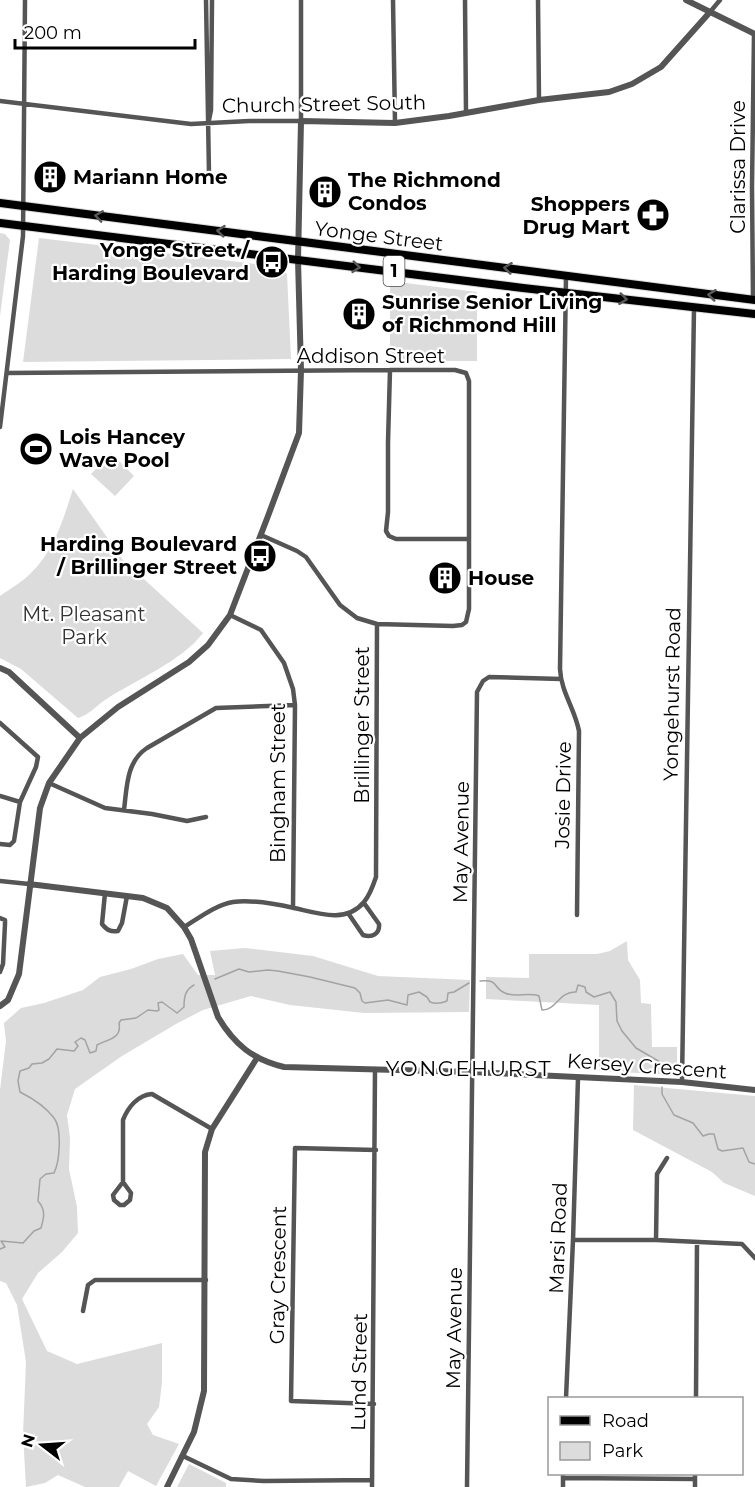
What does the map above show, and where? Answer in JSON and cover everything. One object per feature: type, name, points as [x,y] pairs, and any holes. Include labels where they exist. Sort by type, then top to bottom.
[{"type":"main road","name":"Yonge Street","points":[[0,203],[754,300]]},
{"type":"main road","name":"Yonge Street","points":[[0,223],[755,315]]},
{"type":"street","points":[[0,427],[24,226],[25,0]]},
{"type":"street","points":[[206,0],[209,174]]},
{"type":"street","points":[[208,123],[211,110],[212,0]]},
{"type":"street","points":[[0,1006],[8,1000],[18,974],[40,808],[48,783],[80,738],[118,707],[189,662],[208,645],[230,615],[299,433],[301,0]]},
{"type":"street","points":[[393,0],[395,123]]},
{"type":"street","points":[[465,0],[466,113]]},
{"type":"street","points":[[538,0],[538,100]]},
{"type":"street","points":[[686,0],[754,34]]},
{"type":"street","name":"Church Street South","points":[[0,101],[191,124],[301,121],[395,123],[538,100],[609,92],[647,76],[661,67],[720,0]]},
{"type":"street","name":"Clarissa Drive","points":[[754,34],[752,167],[754,300]]},
{"type":"street","points":[[561,679],[566,275]]},
{"type":"street","name":"Yongehurst Road","points":[[682,1082],[694,308]]},
{"type":"street","points":[[390,370],[386,531],[389,536],[396,539],[468,539]]},
{"type":"street","name":"Addison Street","points":[[7,373],[463,371],[469,377],[470,434],[469,609],[464,624],[453,626],[377,624]]},
{"type":"street","name":"Brillinger Street","points":[[261,535],[306,557],[340,605],[357,618],[377,624],[377,866],[371,892],[364,903]]},
{"type":"street","name":"Bingham Street","points":[[230,615],[261,630],[284,663],[293,689],[295,705],[293,908]]},
{"type":"street","points":[[0,668],[17,680],[80,738]]},
{"type":"street","name":"May Avenue","points":[[467,1487],[477,692],[483,681],[489,677],[561,679]]},
{"type":"street","name":"Josie Drive","points":[[561,679],[579,731],[577,915]]},
{"type":"street","points":[[124,810],[133,761],[147,748],[216,708],[295,705]]},
{"type":"street","points":[[0,723],[38,757],[20,802],[14,841],[10,845],[0,844]]},
{"type":"street","points":[[48,783],[105,808],[187,821],[206,817]]},
{"type":"street","points":[[0,796],[20,802]]},
{"type":"street","points":[[0,881],[29,884]]},
{"type":"street","name":"Kersey Crescent","points":[[29,884],[143,898],[166,908],[184,927],[191,939],[218,1017],[223,1025],[239,1045],[269,1064],[284,1067],[472,1072],[682,1082],[755,1090]]},
{"type":"street","points":[[105,893],[102,924],[112,932],[118,932],[122,923],[127,896]]},
{"type":"street","points":[[184,927],[222,905],[232,902],[242,901],[293,908],[334,916],[348,913],[364,903],[379,924],[378,931],[371,936],[363,935],[348,913]]},
{"type":"street","points":[[0,918],[5,920],[3,964],[0,972]]},
{"type":"street","points":[[167,1487],[194,1432],[204,1391],[205,1152],[212,1129],[257,1058]]},
{"type":"street","name":"Lund Street","points":[[372,1487],[375,1069]]},
{"type":"street","name":"Marsi Road","points":[[566,1397],[578,1078]]},
{"type":"street","points":[[123,1182],[113,1195],[114,1200],[120,1205],[130,1200],[131,1193],[123,1182],[123,1120],[126,1111],[144,1095],[152,1094],[212,1129]]},
{"type":"street","name":"Gray Crescent","points":[[374,1404],[291,1401],[295,1148],[376,1150]]},
{"type":"street","points":[[656,1240],[657,1174],[667,1158]]},
{"type":"street","points":[[573,1240],[656,1240],[742,1244],[755,1258]]},
{"type":"street","points":[[696,1397],[697,1242]]},
{"type":"street","points":[[82,1311],[88,1285],[95,1280],[206,1280]]},
{"type":"street","points":[[183,1456],[231,1479],[372,1480]]},
{"type":"street","points":[[563,1487],[563,1476],[695,1476],[695,1487]]},
{"type":"green space","points":[[0,233],[5,234],[10,240],[0,316]]},
{"type":"green space","points":[[39,238],[281,267],[287,274],[291,359],[23,362]]},
{"type":"green space","points":[[390,281],[477,292],[477,361],[390,361]]},
{"type":"green space","points":[[111,453],[134,476],[115,496],[91,474]]},
{"type":"green space","name":"Mt. Pleasant Park","points":[[73,489],[123,560],[203,633],[183,653],[170,662],[78,718],[21,669],[0,658],[0,596],[27,576],[46,554],[57,534]]},
{"type":"green space","points":[[627,941],[628,960],[640,980],[641,1003],[651,1004],[652,1047],[677,1047],[677,1075],[599,1071],[599,1005],[486,999],[486,977],[529,978],[529,954],[597,954],[610,951]]},
{"type":"green space","points":[[245,948],[313,956],[378,976],[470,980],[469,1012],[364,1013],[290,1005],[251,996],[203,1010],[176,1024],[122,1056],[75,1089],[67,1115],[70,1138],[69,1169],[77,1207],[78,1233],[62,1252],[38,1273],[22,1299],[47,1351],[77,1364],[162,1343],[162,1383],[159,1407],[147,1424],[153,1435],[179,1444],[156,1486],[128,1471],[119,1487],[85,1487],[58,1475],[45,1483],[26,1487],[23,1434],[26,1362],[17,1305],[6,1283],[0,1281],[0,1090],[6,1041],[4,1023],[21,1008],[83,990],[100,977],[158,959],[183,954],[198,975],[215,975],[210,951]]},
{"type":"green space","points":[[634,1085],[755,1096],[755,1196],[724,1183],[712,1172],[633,1130]]},
{"type":"green space","points":[[189,1464],[226,1483],[226,1487],[177,1487]]},
{"type":"waterway","points":[[215,979],[239,969],[249,972],[278,971],[355,988],[365,1003],[388,1000],[407,1005],[408,995],[419,992],[430,1002],[445,1002],[448,993],[469,983]]},
{"type":"waterway","points":[[480,981],[491,981],[501,991],[509,994],[539,996],[542,1010],[551,1007],[566,994],[576,992],[578,985],[585,987],[586,992],[594,997],[610,992],[616,1002],[617,1021],[622,1031],[636,1048],[660,1062],[661,1071]]},
{"type":"waterway","points":[[0,1249],[5,1247],[1,1241],[23,1243],[34,1231],[41,1228],[44,1214],[38,1201],[40,1179],[46,1174],[54,1173],[59,1153],[57,1123],[42,1106],[20,1092],[18,1081],[20,1071],[29,1068],[32,1064],[42,1063],[49,1059],[57,1049],[74,1051],[78,1046],[75,1042],[81,1038],[85,1040],[90,1053],[96,1051],[97,1045],[116,1035],[121,1020],[136,1018],[148,1010],[157,1011],[159,1010],[158,1003],[162,1002],[177,1013],[184,1007],[186,994],[194,985]]},
{"type":"waterway","points":[[662,1087],[662,1094],[674,1115],[693,1123],[703,1136],[714,1134],[718,1149],[722,1151],[743,1148],[749,1162],[755,1164]]},
{"type":"place","name":"Mariann Home","points":[[50,177]]},
{"type":"place","name":"The Richmond Condos","points":[[325,192]]},
{"type":"place","name":"Shoppers Drug Mart","points":[[653,215]]},
{"type":"place","name":"Yonge Street / Harding Boulevard","points":[[272,262]]},
{"type":"place","name":"Sunrise Senior Living of Richmond Hill","points":[[359,314]]},
{"type":"place","name":"Lois Hancey Wave Pool","points":[[36,449]]},
{"type":"place","name":"Harding Boulevard / Brillinger Street","points":[[260,556]]},
{"type":"place","name":"House","points":[[445,578]]},
{"type":"district","name":"YONGEHURST","points":[[469,1069]]}]
